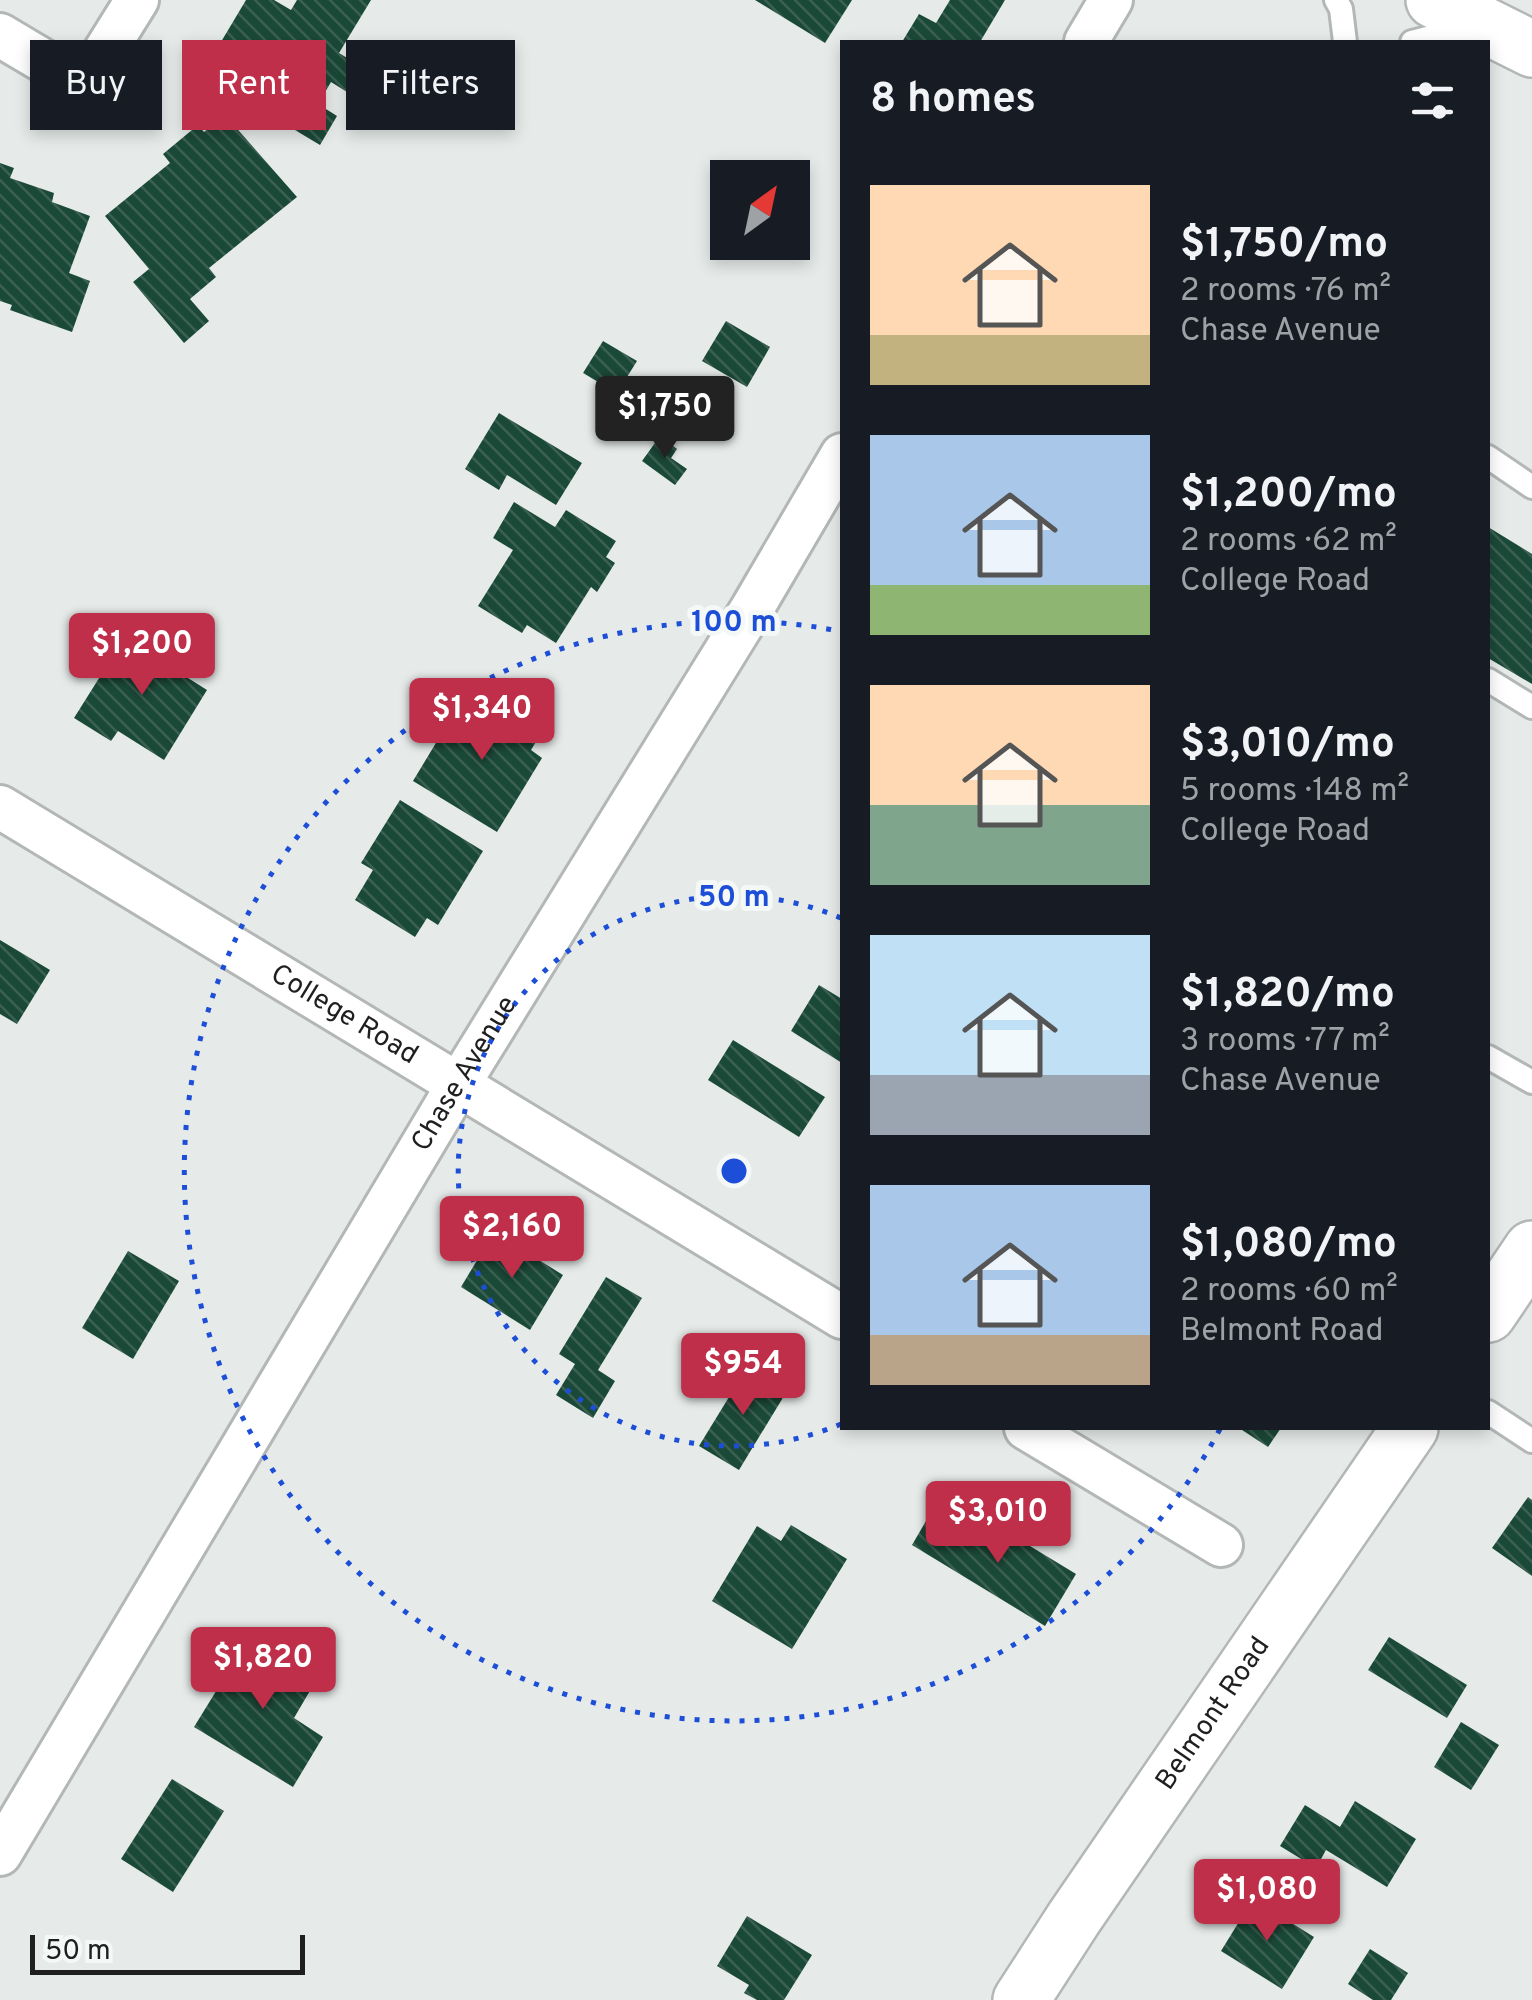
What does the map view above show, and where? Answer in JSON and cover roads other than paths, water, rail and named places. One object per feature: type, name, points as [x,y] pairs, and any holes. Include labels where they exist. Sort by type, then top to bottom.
[{"type":"main road","points":[[1434,0],[1532,49]]},
{"type":"main road","points":[[1490,1311],[1532,1248]]},
{"type":"main road","name":"Belmont Road","points":[[1021,2000],[1409,1430]]},
{"type":"street","points":[[0,35],[84,85],[137,0]]},
{"type":"street","points":[[1087,40],[1111,0]]},
{"type":"street","name":"Chase Avenue","points":[[0,1854],[458,1085],[753,607],[840,457]]},
{"type":"street","name":"College Road","points":[[0,806],[840,1316]]},
{"type":"street","points":[[1029,1430],[1221,1546]]},
{"type":"lane","points":[[1336,0],[1341,8],[1345,40]]},
{"type":"lane","points":[[1420,40],[1482,24]]},
{"type":"lane","points":[[1490,458],[1532,487]]},
{"type":"lane","points":[[1490,681],[1532,707]]},
{"type":"lane","points":[[1490,1058],[1532,1082]]},
{"type":"lane","points":[[1490,1413],[1532,1441]]}]
